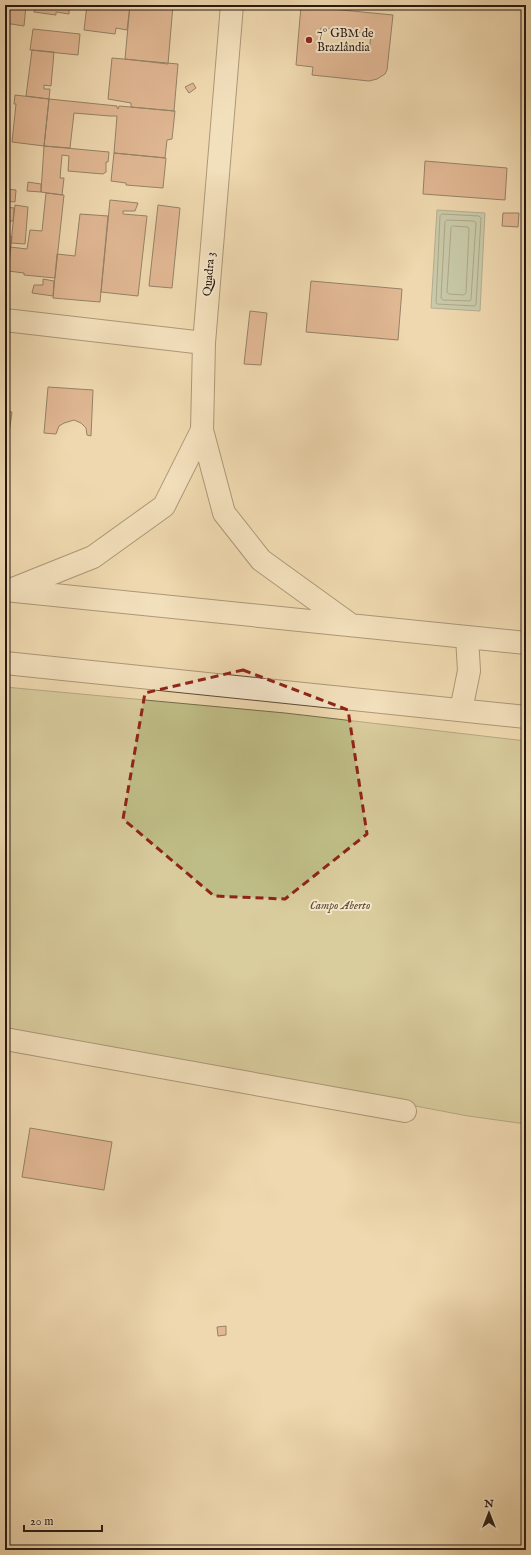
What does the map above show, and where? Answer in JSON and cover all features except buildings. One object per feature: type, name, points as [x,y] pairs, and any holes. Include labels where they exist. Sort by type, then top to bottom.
[{"type":"street","name":"Quadra 3","points":[[202,430],[204,343],[232,5]]},
{"type":"street","points":[[5,320],[204,343]]},
{"type":"street","points":[[7,590],[93,557],[164,506],[202,430]]},
{"type":"street","points":[[202,430],[224,513],[261,560],[351,625]]},
{"type":"street","points":[[7,590],[526,643]]},
{"type":"street","points":[[461,710],[469,671],[467,637]]},
{"type":"street","points":[[5,663],[526,717]]},
{"type":"street","points":[[5,1039],[405,1112]]},
{"type":"highlighted area","points":[[243,670],[348,710],[367,834],[285,899],[214,896],[123,819],[145,693]]},
{"type":"green space","name":"Campo Aberto","points":[[5,687],[285,713],[526,741],[526,1124],[468,1116],[5,1028]]},
{"type":"water","points":[[437,210],[485,213],[480,311],[431,308]]},
{"type":"place","name":"7º GBM de Brazlândia","points":[[309,40]]}]
